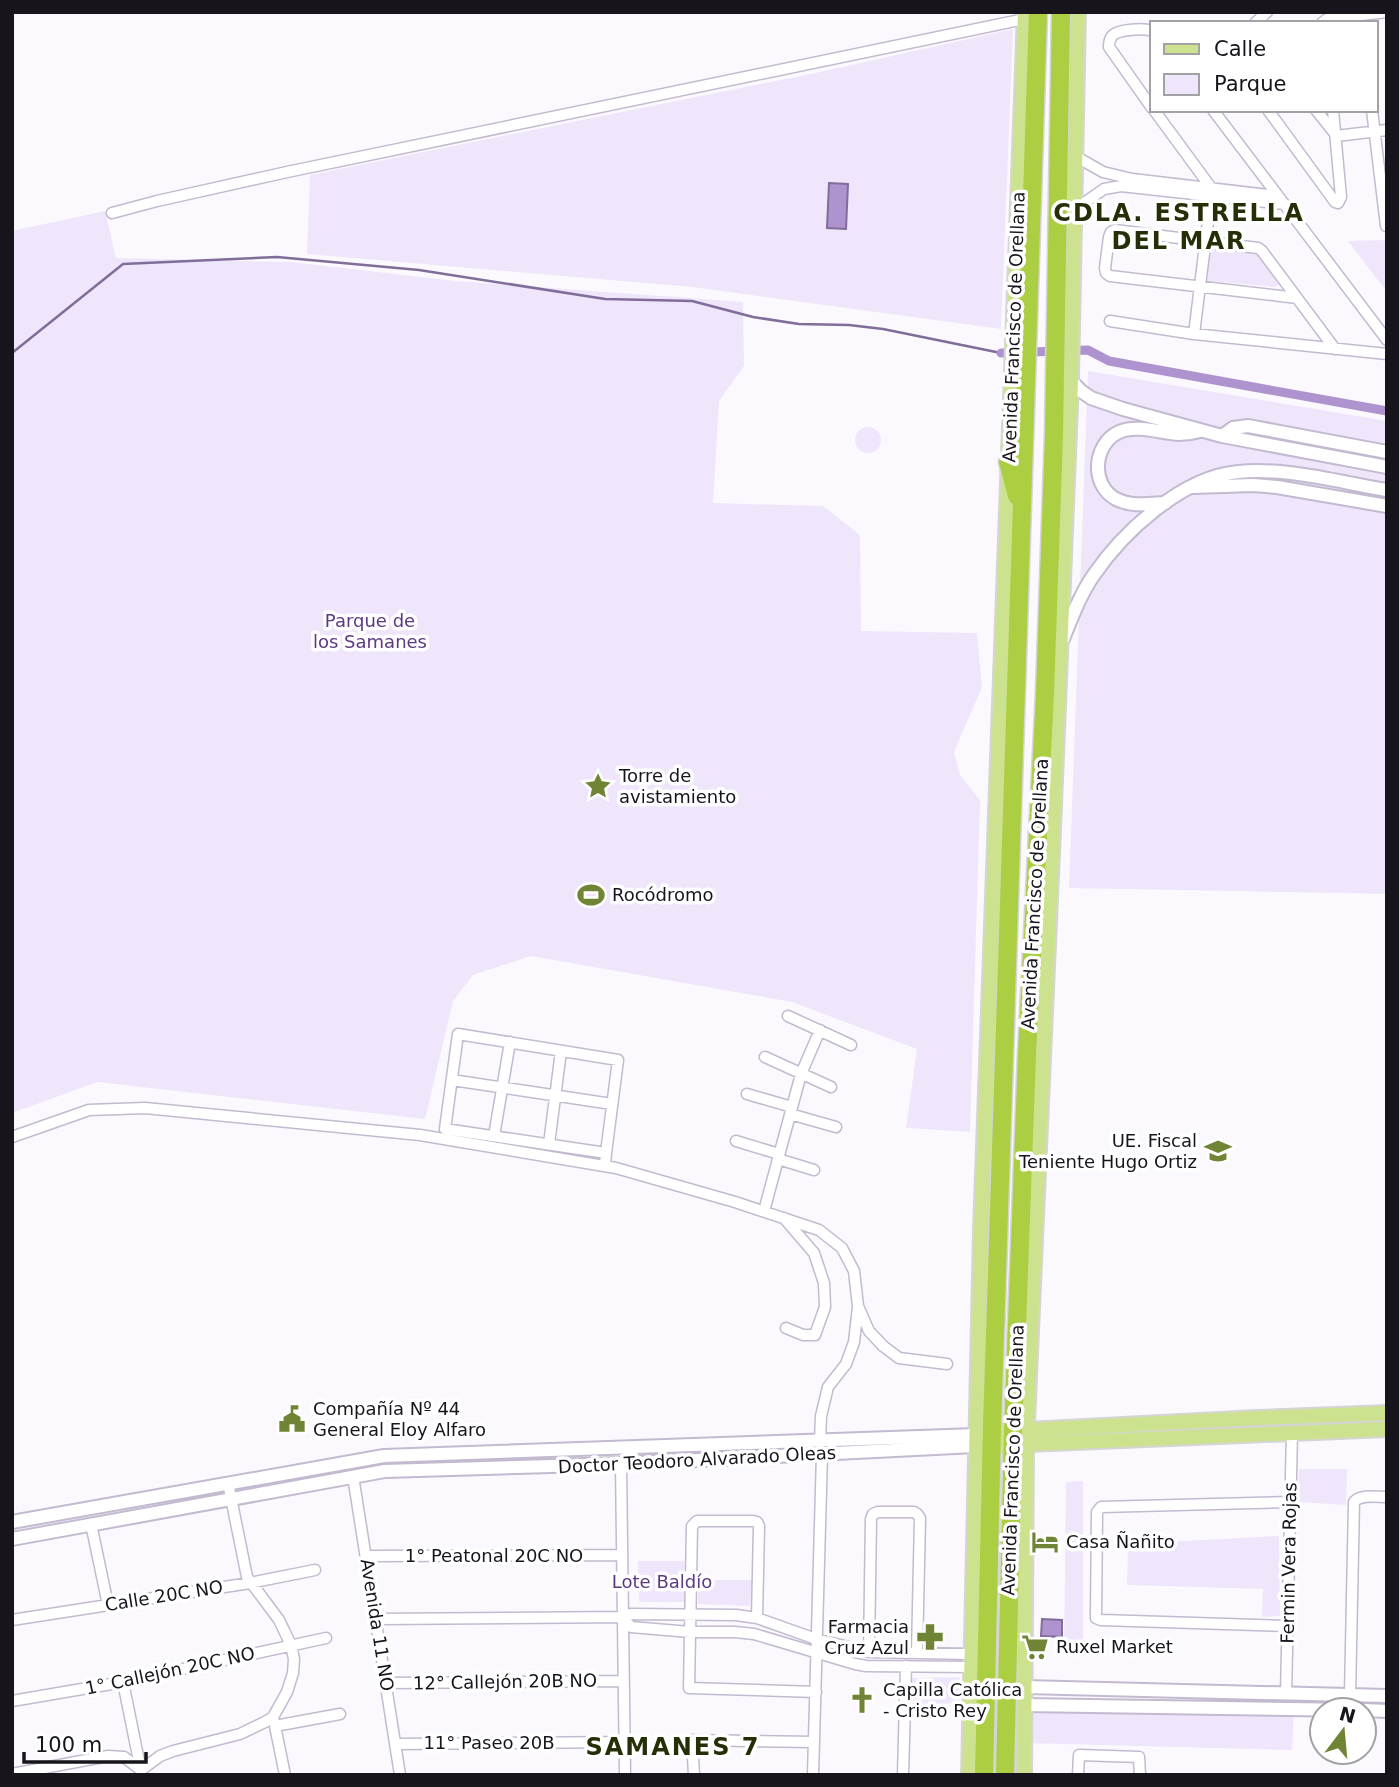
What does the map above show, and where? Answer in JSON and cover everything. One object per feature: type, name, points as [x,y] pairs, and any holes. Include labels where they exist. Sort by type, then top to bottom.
[{"type":"highway","name":"Avenida Francisco de Orellana","points":[[1005,1775],[1020,1438],[1027,1055],[1045,693],[1054,435],[1066,372],[1062,12]]},
{"type":"highway","name":"Avenida Francisco de Orellana","points":[[984,1775],[984,1440],[1022,517],[1019,364],[1029,15]]},
{"type":"highway","points":[[1054,435],[1062,413],[1070,402]]},
{"type":"highway","points":[[1008,462],[1022,517]]},
{"type":"main road","name":"Avenida Francisco de Orellana","points":[[1064,332],[1074,210],[1078,12]]},
{"type":"main road","name":"Avenida Francisco de Orellana","points":[[969,1775],[970,1660],[984,1440],[981,1230],[1008,462],[1019,364]]},
{"type":"main road","name":"Avenida Francisco de Orellana","points":[[1024,1775],[1020,1438],[1060,646],[1070,402],[1066,372]]},
{"type":"main road","points":[[1066,372],[1085,394],[1123,409],[1222,436],[1387,467]]},
{"type":"main road","points":[[1222,436],[1237,427],[1248,426],[1387,453]]},
{"type":"main road","points":[[1164,503],[1136,505],[1113,497],[1100,481],[1097,470],[1102,450],[1112,436],[1127,430],[1179,434],[1204,430]]},
{"type":"main road","points":[[1060,646],[1086,589],[1109,554],[1126,535],[1189,486],[1235,472],[1259,471],[1302,475],[1387,490]]},
{"type":"main road","points":[[1189,486],[1277,487],[1387,506]]},
{"type":"main road","name":"Doctor Teodoro Alvarado Oleas","points":[[12,1522],[384,1456],[821,1448],[1020,1438],[1257,1418],[1387,1413]]},
{"type":"main road","name":"Doctor Teodoro Alvarado Oleas","points":[[1020,1438],[1387,1429]]},
{"type":"main road","name":"Doctor Teodoro Alvarado Oleas","points":[[12,1539],[384,1471],[621,1464],[821,1448]]},
{"type":"main road","points":[[293,1473],[296,1486]]},
{"type":"main road","points":[[1025,1687],[1387,1696]]},
{"type":"main road","points":[[1193,1691],[1193,1707]]},
{"type":"main road","points":[[1024,1705],[1308,1709]]},
{"type":"street","points":[[1324,21],[1361,19],[1387,12]]},
{"type":"street","points":[[112,213],[287,172],[1029,15]]},
{"type":"street","points":[[1150,30],[1116,33],[1111,38],[1109,47],[1150,105]]},
{"type":"street","points":[[1155,112],[1212,192],[1194,334]]},
{"type":"street","points":[[1214,112],[1387,341]]},
{"type":"street","points":[[1269,112],[1338,203],[1341,197],[1333,112]]},
{"type":"street","points":[[1318,112],[1336,136]]},
{"type":"street","points":[[1372,112],[1386,226]]},
{"type":"street","points":[[1336,136],[1387,130]]},
{"type":"street","points":[[1075,156],[1106,173],[1132,179],[1280,200]]},
{"type":"street","points":[[1074,210],[1101,191],[1115,186],[1212,192]]},
{"type":"street","points":[[1297,298],[1108,274],[1105,268],[1109,237],[1115,230],[1260,249],[1297,298],[1335,349]]},
{"type":"street","points":[[1110,321],[1194,334],[1387,354]]},
{"type":"street","points":[[788,1016],[851,1045]]},
{"type":"street","points":[[764,1211],[801,1074],[820,1030]]},
{"type":"street","points":[[605,1166],[618,1060],[458,1034],[445,1129],[606,1153]]},
{"type":"street","points":[[494,1136],[510,1042]]},
{"type":"street","points":[[548,1144],[561,1051]]},
{"type":"street","points":[[765,1057],[831,1087]]},
{"type":"street","points":[[452,1080],[612,1104]]},
{"type":"street","points":[[747,1094],[836,1128]]},
{"type":"street","points":[[12,1137],[89,1110],[145,1108],[420,1135],[605,1166],[682,1186],[819,1230],[842,1248],[854,1271],[859,1306],[869,1331],[883,1346],[899,1358],[947,1364]]},
{"type":"street","points":[[736,1141],[814,1170]]},
{"type":"street","points":[[783,1218],[814,1253],[824,1283],[825,1307],[815,1335],[803,1335],[786,1328]]},
{"type":"street","points":[[813,1775],[821,1416],[828,1387],[846,1364],[854,1342],[859,1306]]},
{"type":"street","name":"Fermin Vera Rojas","points":[[1286,1693],[1292,1433]]},
{"type":"street","points":[[621,1464],[625,1775]]},
{"type":"street","name":"Avenida 11 NO","points":[[354,1476],[400,1775]]},
{"type":"street","points":[[228,1483],[244,1570],[250,1583],[279,1620],[291,1645],[294,1659],[293,1673],[274,1721],[285,1775]]},
{"type":"street","points":[[1350,1695],[1354,1502],[1361,1497],[1387,1497]]},
{"type":"street","points":[[1288,1626],[1096,1618],[1097,1511],[1101,1507],[1291,1502]]},
{"type":"street","points":[[869,1652],[871,1519],[873,1514],[878,1512],[914,1512],[920,1518],[917,1653]]},
{"type":"street","points":[[757,1618],[757,1522],[694,1522],[689,1688],[816,1692]]},
{"type":"street","points":[[91,1524],[108,1605]]},
{"type":"street","name":"1° Peatonal 20C NO","points":[[366,1556],[622,1555]]},
{"type":"street","name":"Calle 20C NO","points":[[12,1620],[250,1583],[315,1570]]},
{"type":"street","points":[[376,1619],[623,1618],[631,1614],[736,1615],[757,1618],[816,1639],[869,1652],[917,1653],[970,1660]]},
{"type":"street","points":[[623,1618],[631,1627],[754,1634],[855,1664],[906,1666],[970,1660]]},
{"type":"street","name":"1° Callejón 20C NO","points":[[12,1701],[123,1682],[326,1638]]},
{"type":"street","points":[[903,1775],[906,1666]]},
{"type":"street","name":"12° Callejón 20B NO","points":[[386,1683],[624,1681]]},
{"type":"street","points":[[123,1682],[140,1772]]},
{"type":"street","points":[[140,1772],[160,1756],[173,1751],[240,1734],[274,1721],[340,1714]]},
{"type":"street","points":[[694,1775],[692,1740],[814,1742]]},
{"type":"street","name":"11° Paseo 20B","points":[[396,1744],[624,1742]]},
{"type":"street","points":[[1078,1775],[1079,1755],[1139,1757],[1139,1775]]},
{"type":"street","points":[[12,1774],[66,1769],[108,1756],[124,1757],[140,1772]]},
{"type":"green space","points":[[1013,29],[1001,329],[692,287],[307,254],[310,175],[820,72]]},
{"type":"green space","name":"Parque de los Samanes","points":[[105,211],[116,258],[291,262],[456,281],[743,302],[744,366],[719,401],[713,503],[823,506],[860,535],[861,631],[977,633],[982,687],[954,752],[960,775],[980,800],[970,1132],[906,1128],[917,1049],[792,1002],[531,956],[473,975],[453,1001],[425,1119],[97,1082],[12,1113],[12,231]]},
{"type":"green space","points":[[1387,240],[1387,292],[1348,241]]},
{"type":"green space","points":[[1206,244],[1254,247],[1275,274],[1279,284],[1274,287],[1201,280]]},
{"type":"green space","points":[[1088,371],[1387,421],[1387,894],[1069,888]]},
{"type":"green space","points":[[868,427],[877,431],[881,440],[877,449],[868,453],[859,449],[855,440],[859,431]]},
{"type":"green space","points":[[1299,1469],[1347,1469],[1346,1505],[1297,1502]]},
{"type":"green space","points":[[1083,1481],[1083,1649],[1064,1649],[1066,1482]]},
{"type":"green space","points":[[1279,1536],[1280,1616],[1262,1617],[1263,1589],[1127,1585],[1128,1544]]},
{"type":"green space","name":"Lote Baldío","points":[[638,1561],[684,1561],[685,1602],[639,1602]]},
{"type":"green space","points":[[698,1580],[752,1580],[750,1606],[698,1604]]},
{"type":"green space","points":[[960,1677],[960,1703],[912,1705],[911,1678]]},
{"type":"green space","points":[[1024,1705],[1294,1709],[1292,1750],[1024,1743]]},
{"type":"shaded area","points":[[829,183],[848,184],[846,229],[827,228]]},
{"type":"shaded area","points":[[1042,1619],[1062,1620],[1062,1637],[1041,1636]]},
{"type":"waterway","points":[[12,353],[123,264],[277,257],[419,270],[605,299],[692,301],[753,317],[799,324],[883,329],[1001,353]]},
{"type":"waterway","points":[[1001,353],[1088,350],[1109,361],[1387,411]]},
{"type":"place","name":"Torre de avistamiento","points":[[598,786]]},
{"type":"place","name":"Rocódromo","points":[[591,895]]},
{"type":"place","name":"UE. Fiscal Teniente Hugo Ortiz","points":[[1218,1151]]},
{"type":"place","name":"Compañía Nº 44 General Eloy Alfaro","points":[[292,1419]]},
{"type":"place","name":"Casa Ñañito","points":[[1045,1542]]},
{"type":"place","name":"Farmacia Cruz Azul","points":[[930,1637]]},
{"type":"place","name":"Ruxel Market","points":[[1035,1647]]},
{"type":"place","name":"Capilla Católica - Cristo Rey","points":[[862,1700]]},
{"type":"district","name":"CDLA. ESTRELLA DEL MAR","points":[[1179,227]]},
{"type":"district","name":"SAMANES 7","points":[[673,1747]]}]
